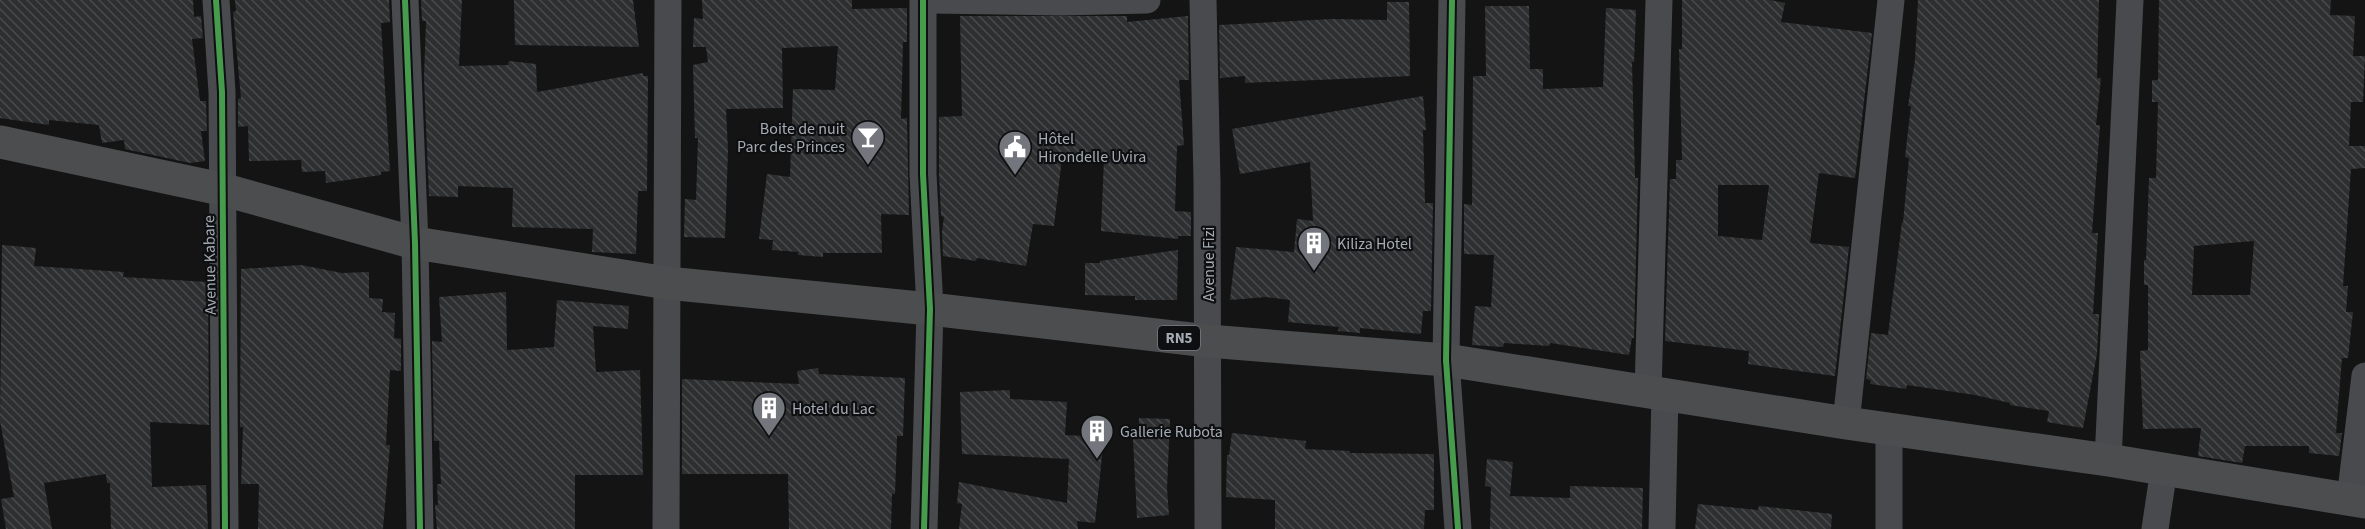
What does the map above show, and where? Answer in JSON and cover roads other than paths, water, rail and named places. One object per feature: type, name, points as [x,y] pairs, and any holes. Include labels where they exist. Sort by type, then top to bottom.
[{"type":"highway","name":"RN5","points":[[0,142],[221,189],[415,243],[668,283],[930,309],[1208,341],[1446,360],[1846,423],[2108,460],[2358,501]]},
{"type":"street","name":"Avenue Kabare","points":[[216,0],[222,92],[225,529]]},
{"type":"street","points":[[405,0],[415,243],[420,529]]},
{"type":"street","points":[[666,529],[668,0]]},
{"type":"street","points":[[923,0],[923,174],[930,309],[924,529]]},
{"type":"street","points":[[931,0],[1059,2],[1147,0]]},
{"type":"street","name":"Avenue Fizi","points":[[1203,0],[1208,529]]},
{"type":"street","points":[[1452,0],[1446,360],[1458,529]]},
{"type":"street","points":[[1659,0],[1656,393],[1662,529]]},
{"type":"street","points":[[1846,423],[1891,0]]},
{"type":"street","points":[[2108,460],[2130,0]]},
{"type":"street","points":[[2358,501],[2365,376]]},
{"type":"street","points":[[1888,429],[1889,529]]},
{"type":"street","points":[[2155,529],[2164,469]]},
{"type":"place","name":"Boite de nuit Parc des Princes","points":[[868,166]]},
{"type":"place","name":"Hôtel Hirondelle Uvira","points":[[1015,176]]},
{"type":"place","name":"Kiliza Hotel","points":[[1314,272]]},
{"type":"place","name":"Hotel du Lac","points":[[769,437]]},
{"type":"place","name":"Gallerie Rubota","points":[[1097,460]]}]
